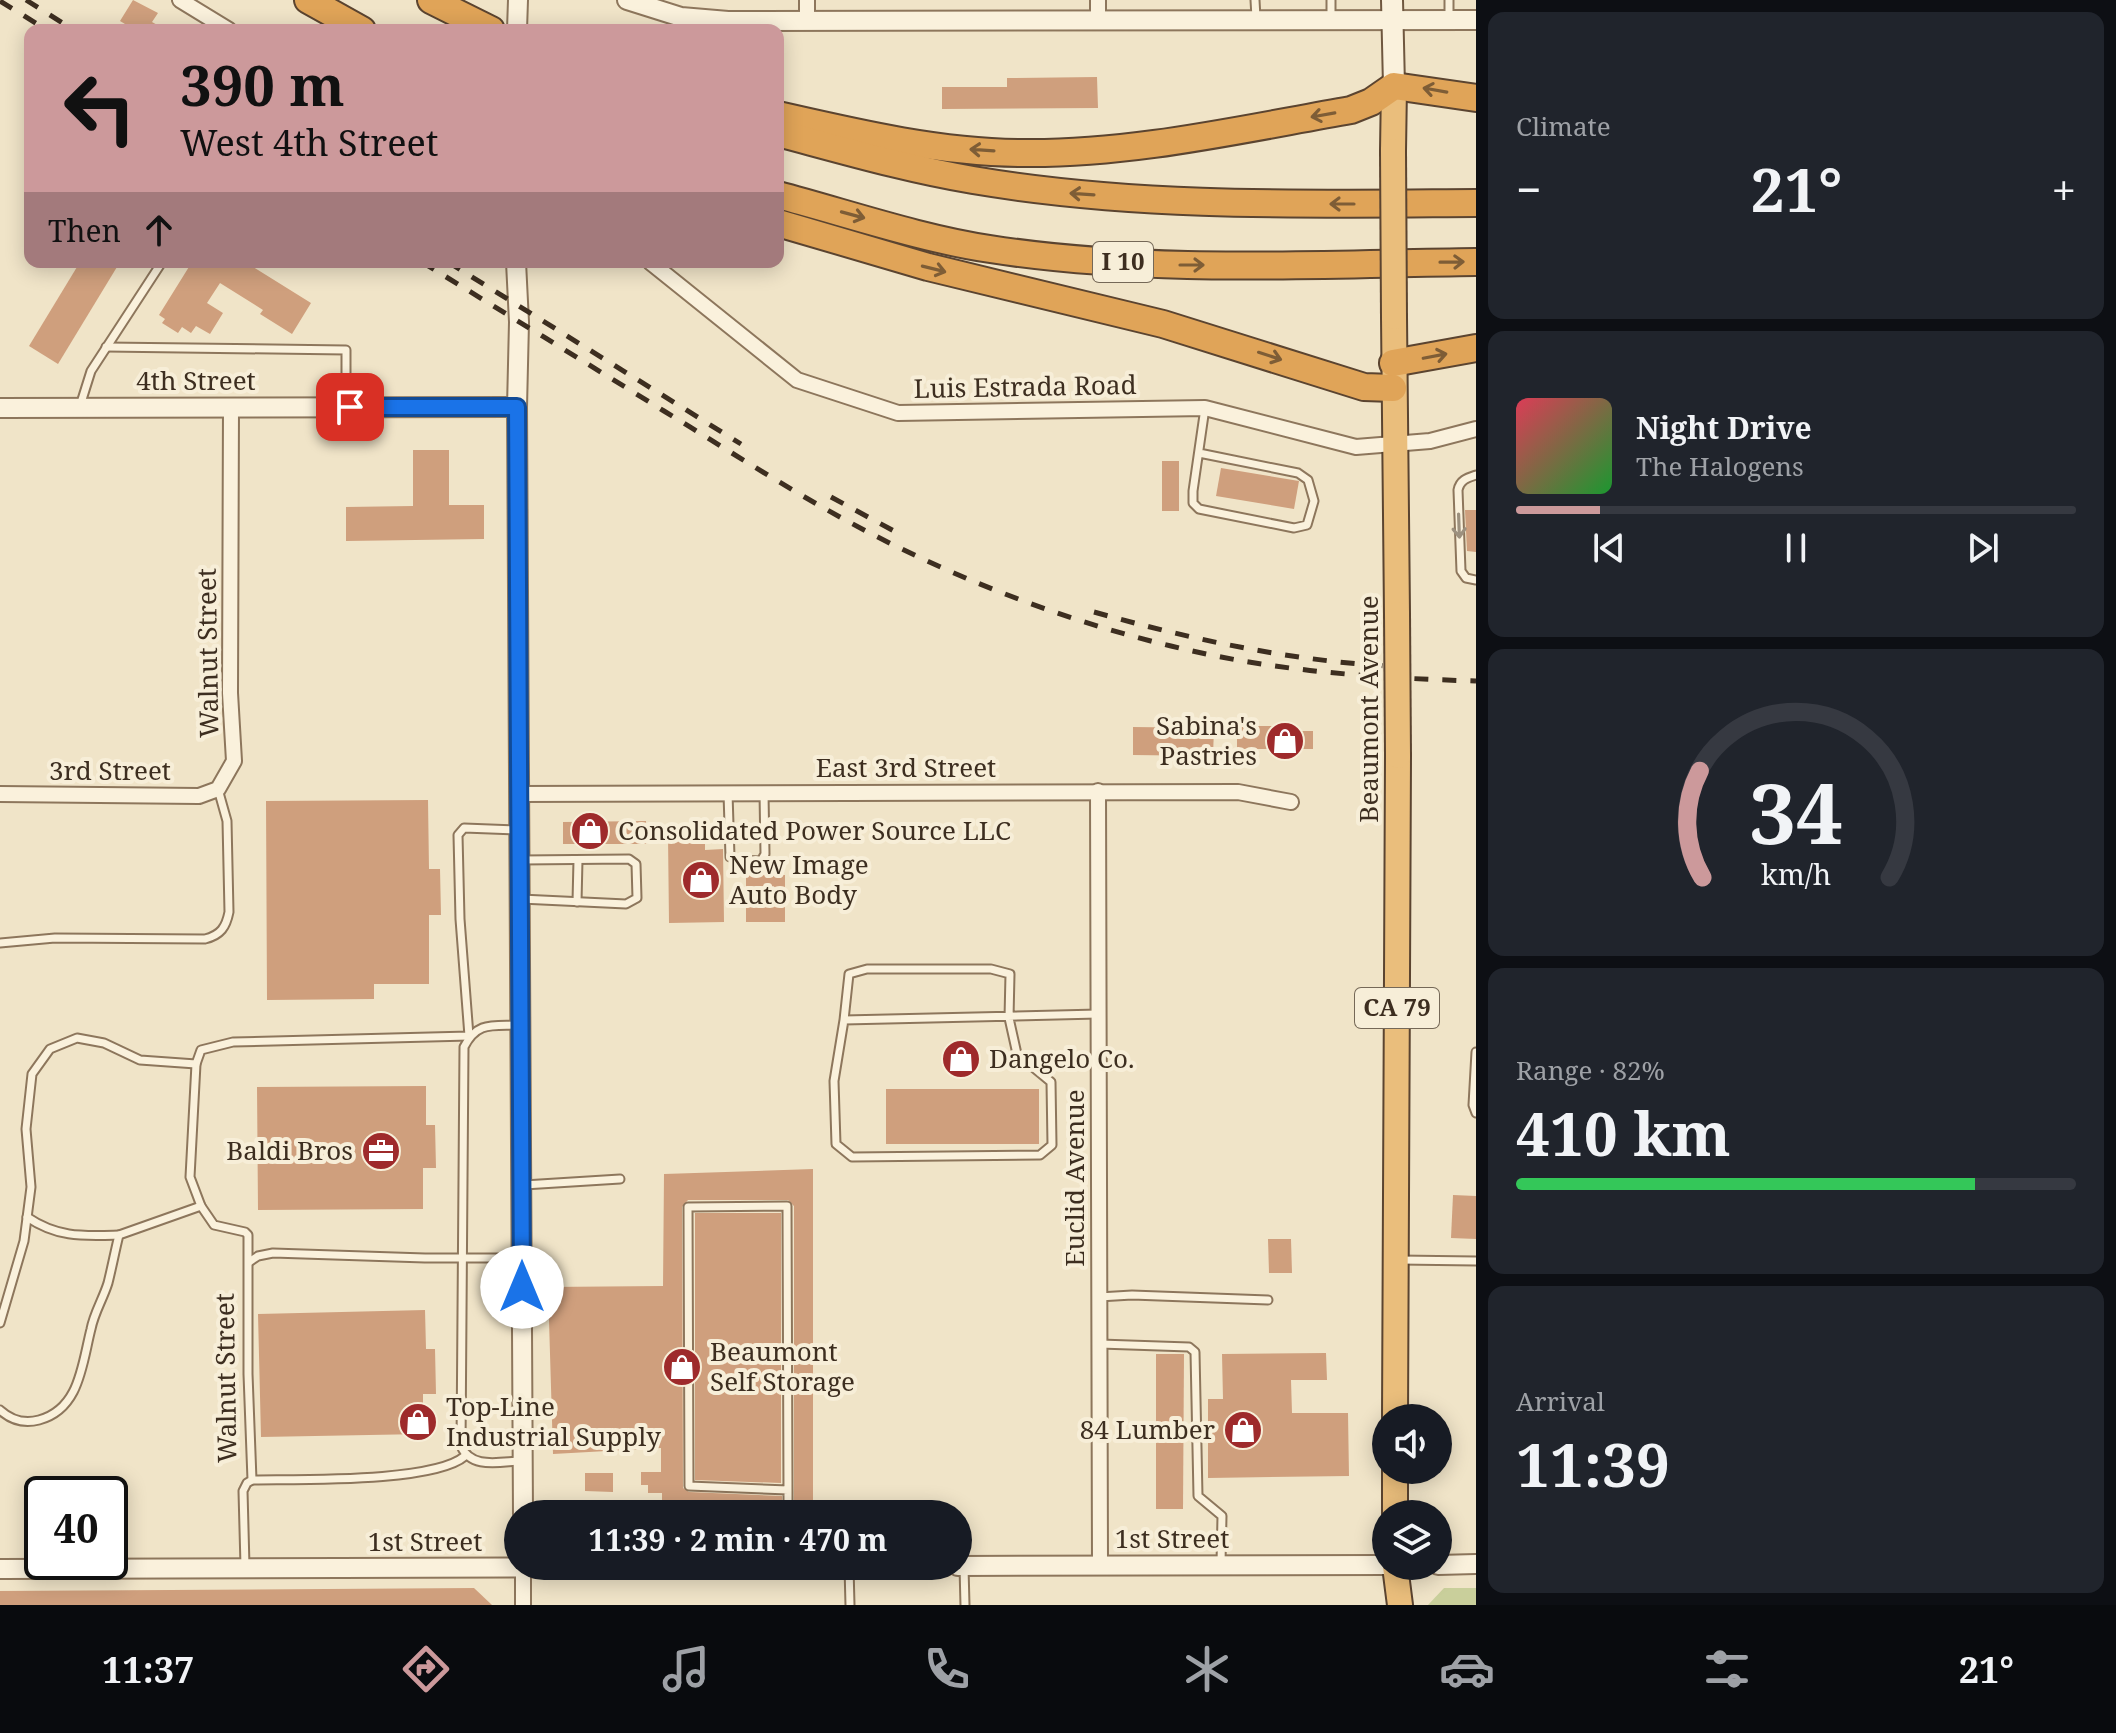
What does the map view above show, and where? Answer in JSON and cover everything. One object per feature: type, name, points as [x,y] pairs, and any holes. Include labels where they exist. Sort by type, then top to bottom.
[{"type":"highway","points":[[308,0],[351,24]]},
{"type":"highway","points":[[431,0],[480,24]]},
{"type":"highway","points":[[784,116],[945,148],[1018,153],[1101,150],[1351,110],[1371,102],[1394,86],[1413,86],[1476,98]]},
{"type":"highway","name":"Beaumont Avenue","points":[[1394,86],[1393,375],[1398,756],[1395,1404]]},
{"type":"highway","points":[[784,135],[914,169],[1056,192],[1233,204],[1476,203]]},
{"type":"highway","name":"I 10","points":[[784,197],[987,249],[1064,258],[1170,265],[1476,262]]},
{"type":"highway","points":[[784,225],[928,267],[1163,324],[1364,387],[1476,348]]},
{"type":"highway","points":[[1390,1605],[1393,1580]]},
{"type":"highway","points":[[1397,1580],[1400,1605]]},
{"type":"main road","name":"Beaumont Avenue","points":[[1392,10],[1394,86]]},
{"type":"street","points":[[180,0],[219,24]]},
{"type":"street","points":[[517,24],[518,0]]},
{"type":"street","points":[[627,0],[681,17],[728,21],[1331,20],[1392,10],[1449,20],[1476,20]]},
{"type":"street","points":[[807,0],[807,21]]},
{"type":"street","points":[[1098,0],[1098,20]]},
{"type":"street","points":[[516,268],[519,322],[523,1500]]},
{"type":"street","name":"Luis Estrada Road","points":[[658,268],[797,380],[898,413],[1205,408],[1356,447],[1430,441],[1476,429]]},
{"type":"street","name":"Walnut Street","points":[[218,789],[234,761],[230,693],[231,407]]},
{"type":"street","name":"4th Street","points":[[0,408],[517,407]]},
{"type":"street","name":"3rd Street","points":[[0,794],[199,796],[218,789]]},
{"type":"street","name":"Euclid Avenue","points":[[1098,791],[1100,1565]]},
{"type":"street","name":"East 3rd Street","points":[[520,794],[1238,792],[1291,802]]},
{"type":"street","points":[[1452,1565],[1476,1564]]},
{"type":"street","name":"1st Street","points":[[972,1566],[1372,1565]]},
{"type":"street","name":"1st Street","points":[[0,1569],[504,1567]]},
{"type":"street","points":[[523,1580],[523,1605]]},
{"type":"lane","points":[[1255,0],[1256,20]]},
{"type":"lane","points":[[1331,0],[1331,20]]},
{"type":"lane","points":[[1449,0],[1449,20]]},
{"type":"lane","points":[[79,408],[91,371],[158,268]]},
{"type":"lane","points":[[106,347],[346,350],[346,407]]},
{"type":"lane","points":[[1199,453],[1298,473],[1308,480],[1314,501],[1307,525],[1294,528],[1199,509],[1193,503],[1199,453],[1205,408]]},
{"type":"lane","points":[[1475,580],[1466,578],[1461,571],[1458,490],[1459,484],[1476,475]]},
{"type":"lane","points":[[0,943],[55,938],[205,939],[215,936],[226,923],[229,912],[227,821],[218,789]]},
{"type":"lane","points":[[728,793],[730,857],[761,861],[765,854],[764,793]]},
{"type":"lane","points":[[469,1036],[460,919],[458,835],[464,828],[520,830]]},
{"type":"lane","points":[[521,860],[633,861],[637,898],[626,904],[521,899]]},
{"type":"lane","points":[[577,902],[578,860]]},
{"type":"lane","points":[[867,969],[991,969],[1010,974],[1009,1018],[1017,1054],[1051,1082],[1052,1145],[1040,1155],[852,1157],[836,1144],[834,1081],[844,1020],[849,974],[867,969]]},
{"type":"lane","points":[[844,1020],[1098,1014]]},
{"type":"lane","points":[[521,1025],[476,1029],[464,1047],[461,1446],[465,1456],[477,1463],[523,1461]]},
{"type":"lane","points":[[27,1217],[44,1229],[73,1236],[119,1235],[201,1206],[190,1177],[196,1064],[201,1050],[233,1042],[469,1036]]},
{"type":"lane","points":[[0,1323],[24,1241],[31,1187],[26,1129],[32,1074],[50,1049],[77,1038],[104,1043],[140,1060],[196,1064]]},
{"type":"lane","points":[[1476,1052],[1473,1105],[1476,1113]]},
{"type":"lane","points":[[521,1185],[620,1179]]},
{"type":"lane","name":"Walnut Street","points":[[201,1206],[214,1225],[248,1235],[252,1480],[243,1491],[245,1568]]},
{"type":"lane","points":[[788,1490],[689,1486],[688,1207],[787,1206],[788,1490],[788,1500]]},
{"type":"lane","points":[[0,1410],[13,1419],[29,1422],[50,1417],[72,1398],[119,1235]]},
{"type":"lane","points":[[249,1262],[258,1256],[273,1253],[522,1258]]},
{"type":"lane","points":[[1397,1260],[1476,1261]]},
{"type":"lane","points":[[1099,1297],[1132,1295],[1268,1300]]},
{"type":"lane","points":[[1099,1344],[1189,1347],[1195,1352],[1198,1496],[1222,1516],[1221,1565]]},
{"type":"lane","points":[[252,1480],[354,1478],[436,1470],[465,1456]]},
{"type":"lane","points":[[849,1580],[850,1605]]},
{"type":"lane","points":[[959,1580],[965,1605]]},
{"type":"green space","points":[[1444,1588],[1476,1588],[1476,1605],[1428,1605]]},
{"type":"building","points":[[133,0],[158,13],[152,22],[156,24],[125,24],[120,21]]},
{"type":"building","points":[[1097,77],[1098,108],[942,109],[942,87],[1007,87],[1007,78]]},
{"type":"building","points":[[76,268],[116,268],[58,364],[29,346]]},
{"type":"building","points":[[188,268],[255,268],[311,303],[292,334],[260,314],[263,310],[220,283],[207,303],[223,313],[210,334],[196,326],[191,333],[182,327],[178,333],[162,323],[165,319],[159,315]]},
{"type":"building","points":[[413,450],[449,450],[449,505],[484,505],[484,539],[346,541],[346,507],[413,506]]},
{"type":"building","points":[[1162,461],[1179,461],[1179,511],[1162,511]]},
{"type":"building","points":[[1221,468],[1299,481],[1294,509],[1216,496]]},
{"type":"building","points":[[1465,510],[1476,510],[1476,552],[1467,551]]},
{"type":"building","points":[[1237,726],[1272,726],[1272,731],[1313,731],[1313,749],[1237,749]]},
{"type":"building","points":[[1133,727],[1214,728],[1213,756],[1133,755]]},
{"type":"building","points":[[428,800],[429,869],[440,869],[441,915],[429,915],[429,984],[374,984],[374,999],[267,1000],[266,801]]},
{"type":"building","points":[[646,821],[646,844],[563,844],[563,822]]},
{"type":"building","points":[[705,835],[705,850],[723,849],[724,922],[669,923],[668,836]]},
{"type":"building","points":[[746,875],[785,875],[785,922],[746,922]]},
{"type":"building","points":[[426,1086],[426,1125],[435,1125],[436,1168],[423,1168],[423,1209],[258,1210],[257,1087]]},
{"type":"building","points":[[886,1089],[1039,1089],[1039,1144],[886,1144]]},
{"type":"building","points":[[813,1169],[813,1500],[794,1500],[794,1206],[788,1200],[688,1200],[682,1207],[683,1488],[689,1492],[782,1496],[782,1500],[662,1500],[662,1493],[648,1493],[648,1485],[641,1485],[641,1472],[661,1472],[661,1448],[553,1454],[548,1287],[663,1286],[664,1174]]},
{"type":"building","points":[[1453,1195],[1476,1196],[1476,1239],[1451,1238]]},
{"type":"building","points":[[695,1213],[781,1213],[781,1483],[695,1480]]},
{"type":"building","points":[[1268,1239],[1291,1239],[1292,1273],[1269,1273]]},
{"type":"building","points":[[425,1310],[426,1349],[435,1349],[436,1394],[423,1394],[423,1434],[261,1437],[258,1314]]},
{"type":"building","points":[[1326,1353],[1327,1380],[1291,1380],[1292,1413],[1348,1413],[1349,1476],[1208,1478],[1208,1399],[1223,1399],[1222,1354]]},
{"type":"building","points":[[1156,1354],[1184,1354],[1183,1509],[1156,1509]]},
{"type":"building","points":[[585,1473],[613,1473],[613,1492],[585,1491]]},
{"type":"building","points":[[474,1588],[492,1605],[0,1605],[0,1591]]},
{"type":"railway","points":[[26,0],[64,24]]},
{"type":"railway","points":[[0,1],[37,24]]},
{"type":"railway","points":[[432,268],[815,503],[902,549],[977,583],[1093,625],[1209,655],[1322,672],[1476,681]]},
{"type":"railway","points":[[458,268],[741,444]]},
{"type":"railway","points":[[831,497],[894,531]]},
{"type":"railway","points":[[1094,612],[1250,649],[1328,661],[1408,667]]},
{"type":"place","name":"Sabina's Pastries","points":[[1285,741]]},
{"type":"place","name":"Consolidated Power Source LLC","points":[[590,831]]},
{"type":"place","name":"New Image Auto Body","points":[[701,880]]},
{"type":"place","name":"Dangelo Co.","points":[[961,1059]]},
{"type":"place","name":"Baldi Bros","points":[[381,1151]]},
{"type":"place","name":"Beaumont Self Storage","points":[[682,1367]]},
{"type":"place","name":"Top-Line Industrial Supply","points":[[418,1422]]},
{"type":"place","name":"84 Lumber","points":[[1243,1430]]},
{"type":"route","points":[[350,407],[517,407],[522,1287]]}]
